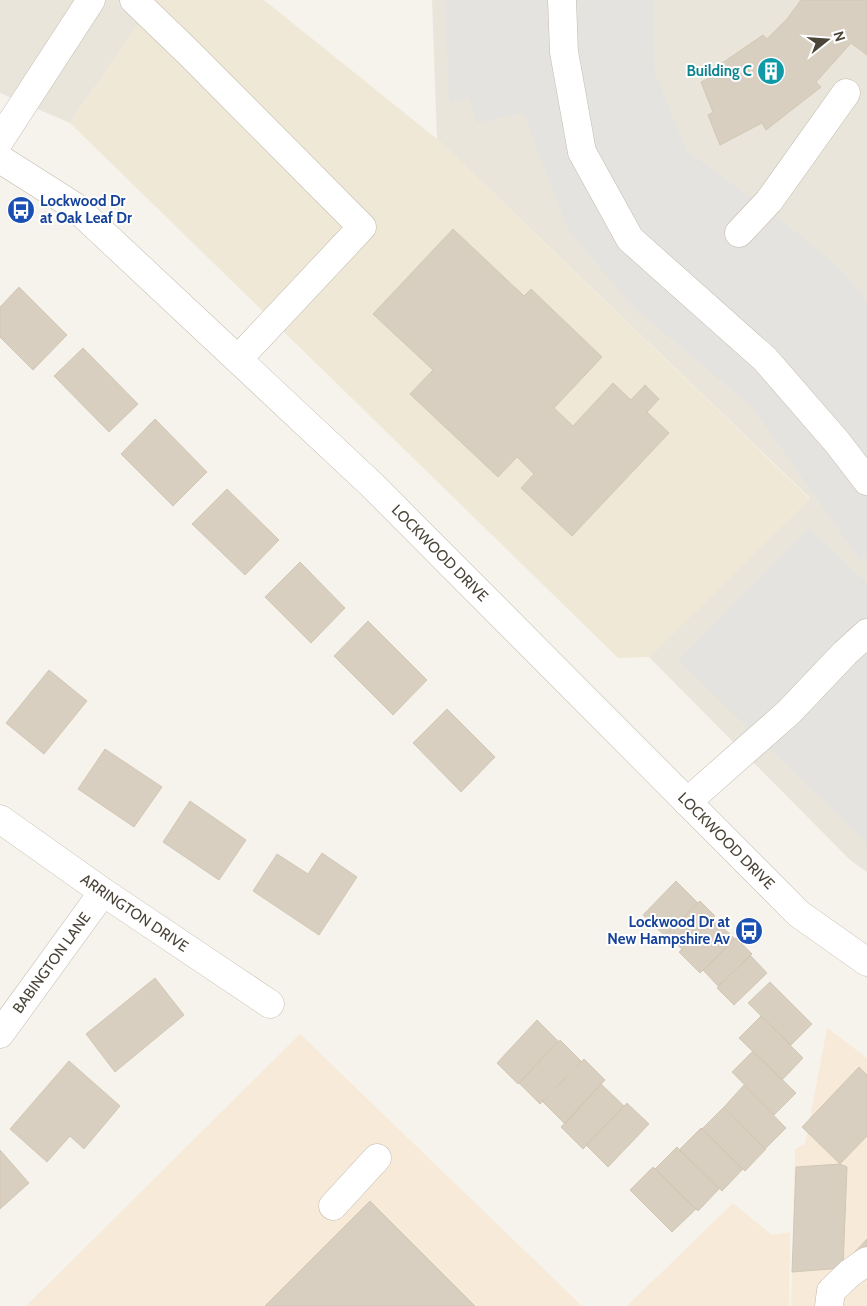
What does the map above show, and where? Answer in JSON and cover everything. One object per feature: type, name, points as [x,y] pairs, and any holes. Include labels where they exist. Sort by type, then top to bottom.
[{"type":"street","points":[[0,140],[91,0]]},
{"type":"street","points":[[134,0],[362,227],[238,359]]},
{"type":"street","points":[[562,0],[564,52],[582,152],[630,239],[765,359],[837,442],[867,481]]},
{"type":"street","points":[[739,232],[769,200],[846,93]]},
{"type":"street","name":"LOCKWOOD DRIVE","points":[[0,159],[74,206],[372,485],[799,914],[867,962]]},
{"type":"street","points":[[687,802],[789,712],[867,633]]},
{"type":"street","name":"ARRINGTON DRIVE","points":[[0,819],[103,892],[270,1004]]},
{"type":"street","name":"BABINGTON LANE","points":[[0,1034],[103,892]]},
{"type":"street","points":[[333,1206],[377,1158]]},
{"type":"street","points":[[829,1306],[831,1291],[850,1273],[867,1261]]},
{"type":"shaded area","points":[[0,0],[155,0],[70,123],[0,93]]},
{"type":"shaded area","points":[[155,0],[264,0],[437,139],[810,499],[649,657],[618,658],[70,123]]},
{"type":"shaded area","points":[[432,0],[867,0],[867,872],[850,860],[649,657],[810,498],[437,139]]},
{"type":"shaded area","points":[[445,0],[653,0],[655,73],[687,151],[780,219],[841,269],[867,301],[867,557],[860,560],[751,406],[632,306],[568,230],[523,113],[477,123],[469,98],[449,104]]},
{"type":"shaded area","points":[[809,528],[867,583],[867,843],[678,660]]},
{"type":"shaded area","points":[[827,1028],[867,1059],[867,1306],[791,1306],[795,1149],[805,1144]]},
{"type":"shaded area","points":[[300,1034],[582,1306],[26,1306]]},
{"type":"shaded area","points":[[733,1203],[772,1235],[790,1232],[789,1306],[627,1306]]},
{"type":"building","name":"Building C","points":[[801,0],[867,0],[867,55],[851,43],[816,82],[821,87],[766,130],[762,123],[720,145],[708,115],[713,112],[701,82],[717,74],[715,68],[763,35],[767,39],[787,19]]},
{"type":"building","points":[[453,229],[524,296],[531,289],[602,357],[554,408],[573,426],[613,383],[631,400],[645,385],[659,399],[647,412],[669,433],[572,536],[521,488],[534,474],[517,457],[498,477],[410,394],[433,370],[373,314]]},
{"type":"building","points":[[19,287],[67,335],[33,370],[0,337],[0,307]]},
{"type":"building","points":[[83,348],[138,404],[109,432],[54,376]]},
{"type":"building","points":[[155,419],[207,472],[173,506],[121,454]]},
{"type":"building","points":[[227,489],[279,540],[245,575],[192,524]]},
{"type":"building","points":[[300,562],[345,608],[311,643],[265,597]]},
{"type":"building","points":[[368,621],[427,680],[393,715],[334,656]]},
{"type":"building","points":[[49,670],[87,701],[44,754],[6,723]]},
{"type":"building","points":[[447,709],[495,757],[461,792],[413,743]]},
{"type":"building","points":[[105,749],[162,787],[134,827],[78,789]]},
{"type":"building","points":[[190,801],[246,840],[219,880],[163,842]]},
{"type":"building","points":[[322,853],[357,877],[319,935],[253,891],[277,854],[308,874]]},
{"type":"building","points":[[676,881],[698,903],[665,936],[643,915]]},
{"type":"building","points":[[700,901],[715,916],[682,949],[666,934]]},
{"type":"building","points":[[713,918],[735,939],[700,973],[679,952]]},
{"type":"building","points":[[736,938],[752,954],[718,986],[703,970]]},
{"type":"building","points":[[750,955],[767,973],[734,1005],[717,988]]},
{"type":"building","points":[[155,978],[184,1015],[115,1072],[86,1034]]},
{"type":"building","points":[[770,982],[812,1024],[791,1045],[748,1003]]},
{"type":"building","points":[[761,1016],[803,1058],[782,1080],[739,1038]]},
{"type":"building","points":[[537,1020],[558,1041],[518,1084],[497,1063]]},
{"type":"building","points":[[560,1040],[581,1061],[540,1104],[519,1083]]},
{"type":"building","points":[[753,1051],[796,1093],[774,1115],[732,1072]]},
{"type":"building","points":[[584,1059],[605,1080],[565,1124],[543,1102]]},
{"type":"building","points":[[69,1061],[120,1106],[84,1149],[70,1136],[47,1162],[10,1129]]},
{"type":"building","points":[[859,1067],[867,1075],[867,1136],[840,1164],[802,1127]]},
{"type":"building","points":[[601,1084],[624,1106],[583,1149],[561,1127]]},
{"type":"building","points":[[744,1085],[786,1128],[765,1149],[724,1107]]},
{"type":"building","points":[[627,1103],[649,1124],[608,1167],[586,1145]]},
{"type":"building","points":[[724,1107],[766,1149],[745,1171],[702,1129]]},
{"type":"building","points":[[701,1128],[743,1169],[722,1191],[679,1150]]},
{"type":"building","points":[[677,1147],[719,1189],[698,1211],[655,1169]]},
{"type":"building","points":[[0,1150],[29,1183],[0,1209]]},
{"type":"building","points":[[840,1164],[847,1167],[843,1268],[792,1272],[796,1167]]},
{"type":"building","points":[[653,1167],[696,1209],[672,1232],[630,1190]]},
{"type":"building","points":[[370,1201],[475,1306],[265,1306]]},
{"type":"building","points":[[867,1239],[867,1273],[851,1256]]},
{"type":"place","name":"Building C","points":[[771,71]]},
{"type":"place","name":"Lockwood Dr at Oak Leaf Dr","points":[[21,210]]},
{"type":"place","name":"Lockwood Dr at New Hampshire Av","points":[[749,931]]}]
